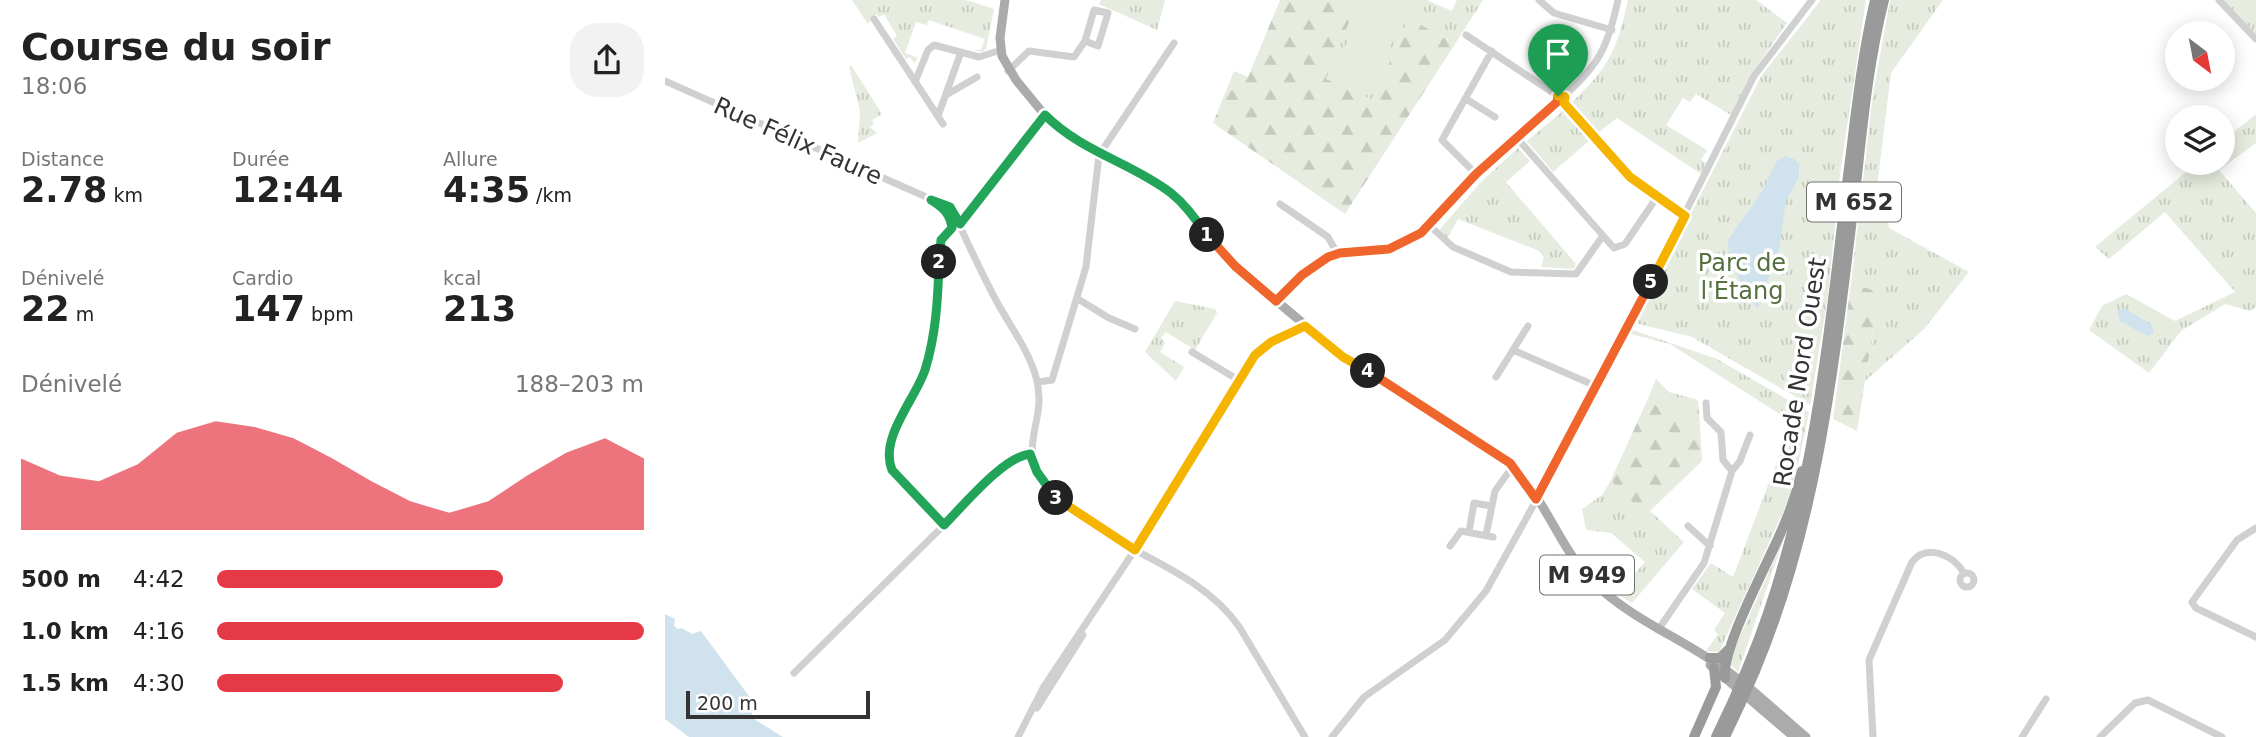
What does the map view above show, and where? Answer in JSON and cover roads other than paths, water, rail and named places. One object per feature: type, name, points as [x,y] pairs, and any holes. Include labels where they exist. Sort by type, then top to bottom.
[{"type":"highway","name":"Rocade Nord Ouest","points":[[1824,402],[1859,87],[1875,0]]},
{"type":"highway","name":"Rocade Nord Ouest","points":[[1716,737],[1737,703],[1779,610],[1800,540],[1824,402],[1869,80],[1884,0]]},
{"type":"highway","points":[[1694,737],[1782,530],[1818,432]]},
{"type":"highway","points":[[1716,687],[1723,672],[1721,657],[1733,641]]},
{"type":"highway","name":"Rocade Nord Ouest","points":[[1727,737],[1737,703]]},
{"type":"main road","points":[[998,51],[1004,4]]},
{"type":"main road","name":"M 949","points":[[998,51],[1008,70],[1045,115],[1099,155],[1174,196],[1224,256],[1343,357],[1513,466],[1588,577],[1627,609],[1723,672],[1806,737]]},
{"type":"main road","name":"M 949","points":[[1723,672],[1794,737]]},
{"type":"street","points":[[1539,0],[1554,13],[1612,30]]},
{"type":"street","points":[[1276,301],[1302,275],[1338,253],[1394,247],[1430,226],[1476,174],[1597,64],[1612,30],[1618,0]]},
{"type":"street","points":[[1332,737],[1369,693],[1430,652],[1465,620],[1495,578],[1598,387],[1754,76],[1812,0]]},
{"type":"street","points":[[2219,0],[2256,39]]},
{"type":"street","points":[[1008,70],[1032,50],[1074,57],[1085,41],[1094,10],[1108,13],[1098,47],[1085,41]]},
{"type":"street","points":[[874,19],[941,120],[946,94],[961,52]]},
{"type":"street","points":[[1466,34],[1561,99],[1619,167],[1685,216]]},
{"type":"street","points":[[1174,43],[1099,155],[1086,267],[1072,320],[1066,327],[1055,382],[1038,382],[1039,413],[1030,454],[1041,479],[1060,501],[1197,588],[1234,620],[1305,737]]},
{"type":"street","points":[[915,82],[931,46],[940,44],[982,57],[998,51]]},
{"type":"street","points":[[1476,174],[1442,140],[1492,51]]},
{"type":"street","points":[[946,94],[977,77]]},
{"type":"street","name":"Rue Félix Faure","points":[[665,81],[931,200],[946,210],[956,224],[1038,382]]},
{"type":"street","points":[[1466,99],[1495,117]]},
{"type":"street","points":[[944,525],[898,478],[888,462],[888,453],[925,369],[938,298],[940,244],[1045,115]]},
{"type":"street","points":[[1516,138],[1614,248],[1621,248],[1657,197]]},
{"type":"street","points":[[1280,204],[1326,235],[1338,253]]},
{"type":"street","points":[[1430,226],[1453,247],[1518,273],[1576,274],[1602,237]]},
{"type":"street","points":[[1078,299],[1109,318],[1135,328]]},
{"type":"street","points":[[1018,737],[1260,350],[1305,326]]},
{"type":"street","points":[[1496,377],[1528,326]]},
{"type":"street","points":[[1513,350],[1598,387]]},
{"type":"street","points":[[1192,352],[1240,381]]},
{"type":"street","points":[[1706,403],[1707,418],[1721,432],[1723,460],[1732,471]]},
{"type":"street","points":[[1658,630],[1704,563],[1732,471],[1740,461],[1750,435]]},
{"type":"street","points":[[794,673],[1007,463],[1016,457],[1030,454]]},
{"type":"street","points":[[1450,546],[1461,531],[1489,536],[1491,506],[1497,487],[1513,466]]},
{"type":"street","points":[[1469,532],[1474,503],[1491,506]]},
{"type":"street","points":[[1688,526],[1710,546]]},
{"type":"street","points":[[2256,528],[2237,540],[2192,602],[2196,608],[2256,637]]},
{"type":"street","points":[[1873,737],[1869,660],[1912,562],[1920,555],[1937,552],[1953,559],[1964,573]]},
{"type":"street","points":[[2022,737],[2046,699]]},
{"type":"street","points":[[2100,737],[2135,703],[2144,700],[2152,701],[2222,737]]},
{"type":"water","points":[[1785,156],[1799,164],[1799,177],[1786,201],[1777,263],[1763,288],[1758,308],[1748,296],[1738,276],[1728,240],[1763,190],[1776,162]]},
{"type":"water","points":[[2124,308],[2152,325],[2154,333],[2147,336],[2120,321],[2117,311]]},
{"type":"water","points":[[665,614],[675,619],[674,626],[678,629],[682,628],[692,634],[701,631],[754,703],[751,717],[783,737],[689,737],[665,719]]},
{"type":"park label","name":"Parc de l'Étang","points":[[1742,277]]}]
